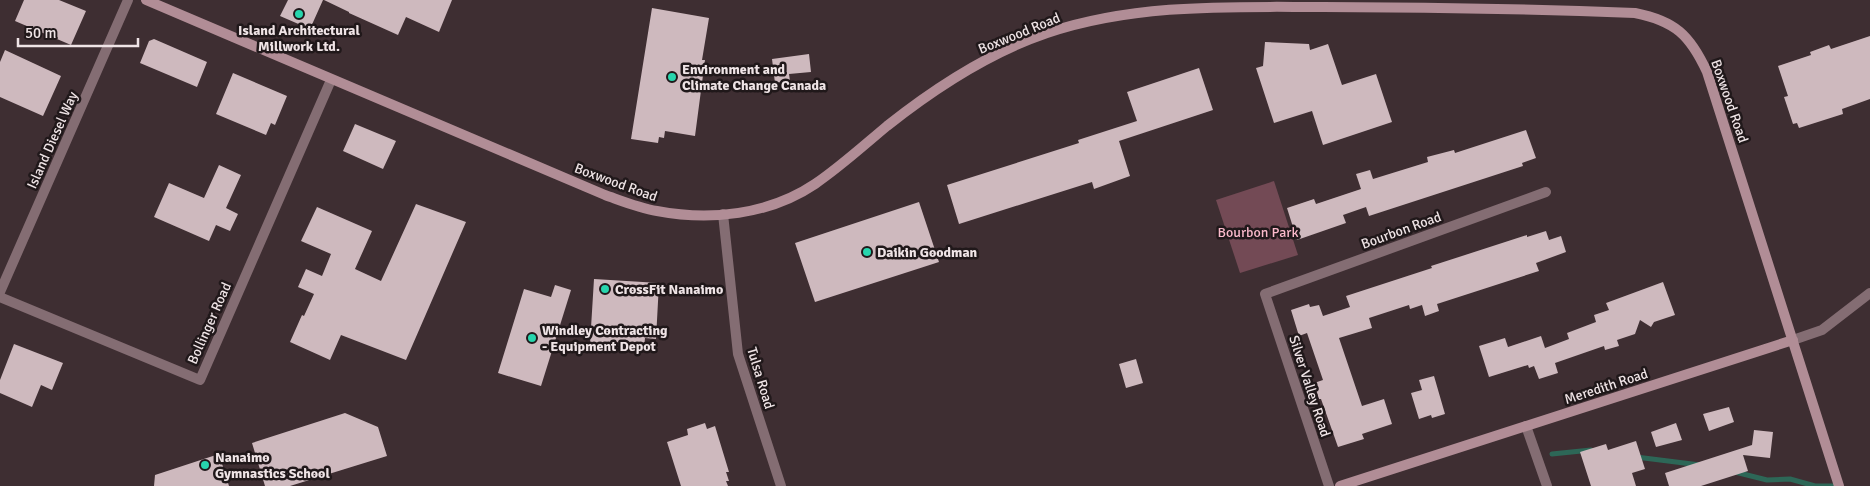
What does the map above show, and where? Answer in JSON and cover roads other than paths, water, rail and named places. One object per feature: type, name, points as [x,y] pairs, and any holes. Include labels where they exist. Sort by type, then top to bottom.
[{"type":"street","name":"Island Diesel Way","points":[[0,292],[128,0]]},
{"type":"street","name":"Boxwood Road","points":[[146,0],[331,80],[631,205],[679,215],[745,212],[769,206],[804,191],[846,161],[928,95],[967,70],[1009,49],[1046,34],[1118,15],[1163,9],[1434,7],[1635,12],[1657,17],[1676,28],[1694,45],[1707,72],[1838,486]]},
{"type":"street","name":"Bollinger Road","points":[[0,297],[200,380],[331,80]]},
{"type":"street","name":"Bourbon Road","points":[[1265,294],[1546,192]]},
{"type":"street","name":"Tulsa Road","points":[[723,214],[738,354],[781,486]]},
{"type":"street","name":"Meredith Road","points":[[1340,486],[1822,330],[1870,293]]},
{"type":"street","name":"Silver Valley Road","points":[[1265,294],[1329,486]]},
{"type":"street","points":[[1526,426],[1547,486]]},
{"type":"waterway","points":[[1552,454],[1591,450]]},
{"type":"waterway","points":[[1636,457],[1700,465]]},
{"type":"waterway","points":[[1735,472],[1767,480],[1790,479],[1815,486],[1838,486]]},
{"type":"place","name":"Island Architectural Millwork Ltd.","points":[[299,14]]},
{"type":"place","name":"Environment and Climate Change Canada","points":[[672,77]]},
{"type":"place","name":"Daikin Goodman","points":[[867,252]]},
{"type":"place","name":"CrossFit Nanaimo","points":[[605,289]]},
{"type":"place","name":"Windley Contracting - Equipment Depot","points":[[532,338]]},
{"type":"place","name":"Nanaimo Gymnastics School","points":[[205,465]]},
{"type":"park label","name":"Bourbon Park","points":[[1258,232]]}]
